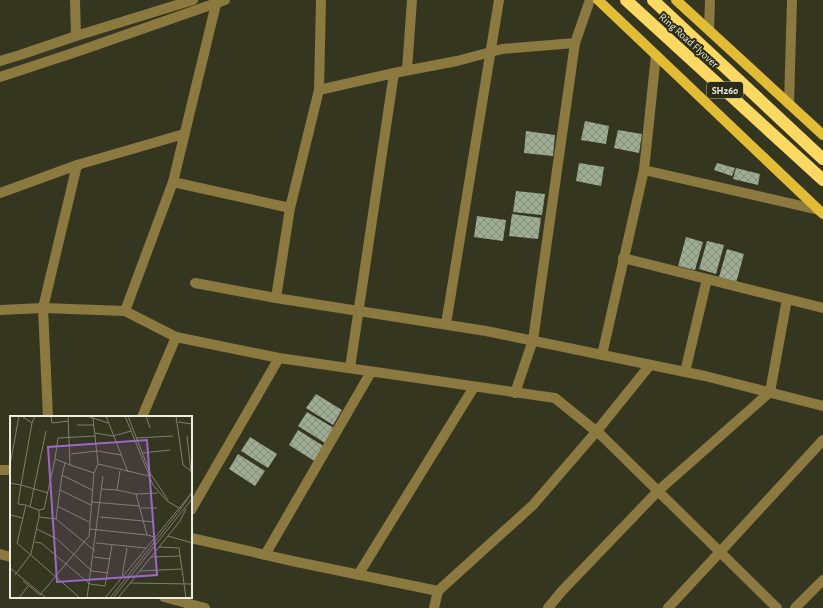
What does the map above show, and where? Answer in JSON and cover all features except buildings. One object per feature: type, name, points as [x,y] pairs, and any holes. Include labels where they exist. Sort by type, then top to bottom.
[{"type":"highway","name":"Ring Road Flyover","points":[[626,0],[823,180]]},
{"type":"highway","name":"Ring Road Flyover","points":[[653,0],[823,159]]},
{"type":"main road","points":[[598,0],[821,212]]},
{"type":"main road","points":[[676,0],[823,136]]},
{"type":"street","points":[[75,0],[76,36]]},
{"type":"street","points":[[0,61],[20,56],[76,36],[193,0]]},
{"type":"street","points":[[276,298],[290,208],[319,90],[321,0]]},
{"type":"street","points":[[407,70],[412,0]]},
{"type":"street","points":[[446,324],[499,0]]},
{"type":"street","points":[[515,392],[532,340],[575,43],[590,0]]},
{"type":"street","points":[[709,30],[710,0]]},
{"type":"street","points":[[789,104],[792,0]]},
{"type":"street","points":[[0,77],[220,2]]},
{"type":"street","points":[[125,311],[173,182],[184,134],[220,2]]},
{"type":"street","points":[[319,90],[407,70],[458,61],[502,49],[575,43]]},
{"type":"street","points":[[602,355],[644,170],[656,55]]},
{"type":"street","points":[[350,368],[394,73]]},
{"type":"street","points":[[0,192],[77,165],[184,134]]},
{"type":"street","points":[[48,416],[43,308],[77,165]]},
{"type":"street","points":[[644,170],[821,212]]},
{"type":"street","points":[[173,182],[290,208]]},
{"type":"street","points":[[624,258],[823,308]]},
{"type":"street","points":[[685,372],[707,279]]},
{"type":"street","points":[[195,284],[446,324],[532,340],[650,364],[823,406]]},
{"type":"street","points":[[548,608],[562,591],[658,491],[770,392],[787,298]]},
{"type":"street","points":[[0,310],[43,308],[125,311],[176,337],[279,358],[555,398],[596,432],[777,608]]},
{"type":"street","points":[[142,416],[176,337]]},
{"type":"street","points":[[192,508],[279,358]]},
{"type":"street","points":[[434,608],[438,591],[533,505],[596,432],[650,364]]},
{"type":"street","points":[[265,555],[371,372]]},
{"type":"street","points":[[358,575],[474,387]]},
{"type":"street","points":[[668,608],[823,440]]},
{"type":"street","points":[[192,538],[438,591]]},
{"type":"street","points":[[0,554],[10,557]]},
{"type":"street","points":[[795,608],[823,580]]},
{"type":"street","points":[[168,598],[204,608]]}]
